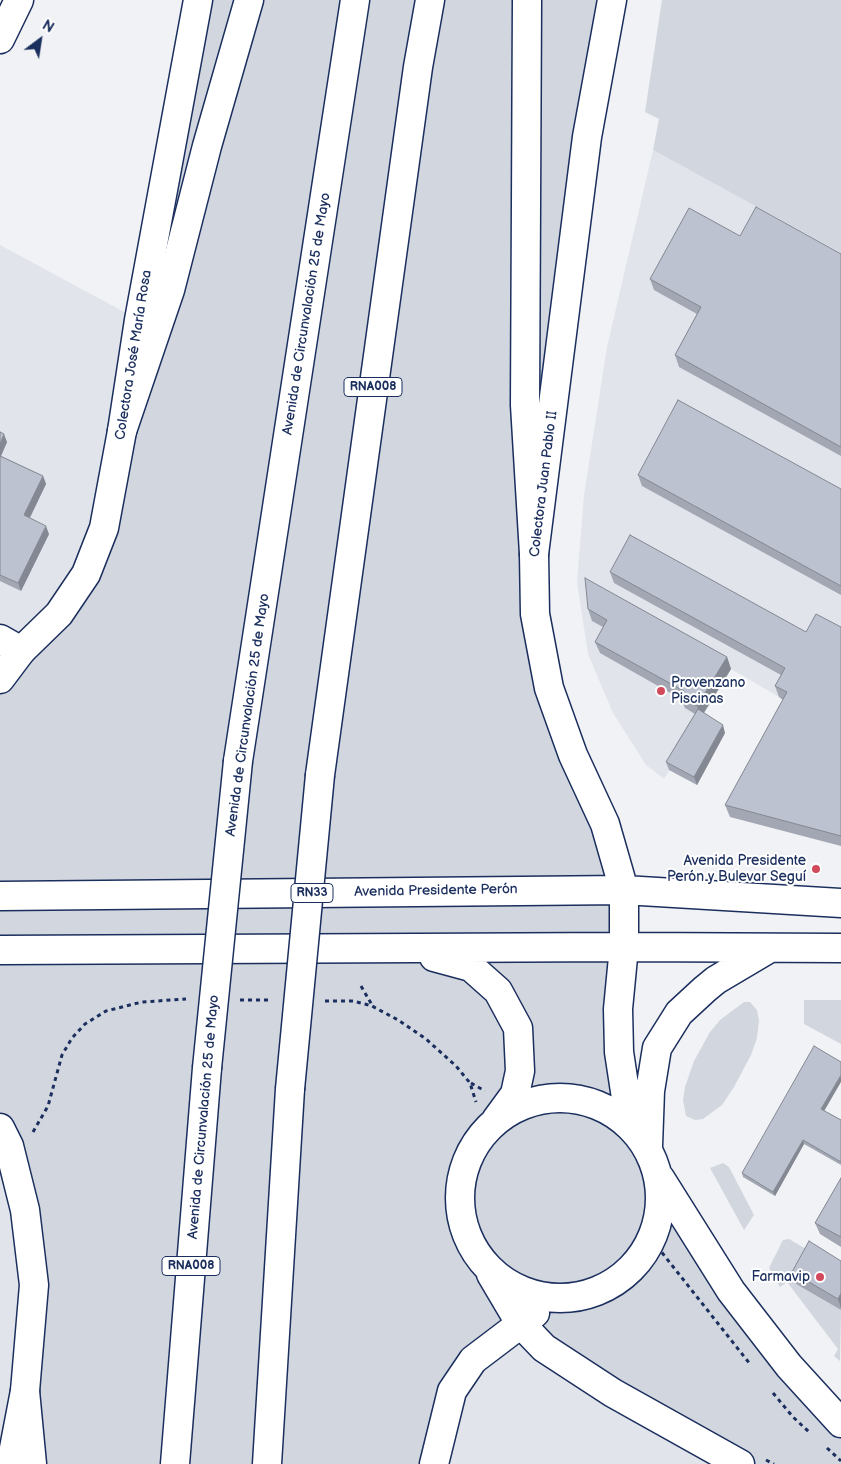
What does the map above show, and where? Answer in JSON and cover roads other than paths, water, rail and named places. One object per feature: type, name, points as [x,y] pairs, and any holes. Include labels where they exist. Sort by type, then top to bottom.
[{"type":"main road","points":[[0,39],[19,0]]},
{"type":"main road","name":"Colectora José María Rosa","points":[[0,679],[11,645],[59,614],[86,574],[104,528],[122,431],[139,320],[198,0]]},
{"type":"main road","points":[[122,431],[170,290],[207,146],[249,0]]},
{"type":"main road","name":"Avenida de Circunvalación 25 de Mayo","points":[[175,1464],[207,1068],[238,761],[356,0]]},
{"type":"main road","name":"RNA008","points":[[267,1464],[290,1089],[320,775],[418,67],[430,0]]},
{"type":"main road","points":[[527,0],[525,405],[534,554]]},
{"type":"main road","name":"Colectora Juan Pablo II","points":[[612,0],[587,137],[534,554],[535,614],[549,688],[572,755],[605,824],[624,890],[624,947],[618,1009],[619,1052],[626,1098],[647,1153]]},
{"type":"main road","name":"Avenida Presidente Perón","points":[[0,896],[624,890],[841,903]]},
{"type":"main road","points":[[0,950],[624,947],[841,948]]},
{"type":"main road","points":[[407,948],[471,968],[498,991],[518,1028],[520,1071],[515,1094],[486,1133],[466,1166],[460,1191],[462,1217],[470,1242],[520,1323],[544,1348],[568,1365],[613,1393],[740,1464]]},
{"type":"main road","points":[[485,1264],[506,1282],[530,1294],[557,1298],[580,1296],[603,1289],[623,1277],[640,1260],[652,1240],[658,1219],[660,1196],[647,1153],[650,1091],[657,1048],[679,1013],[705,989],[716,980],[770,948]]},
{"type":"main road","points":[[486,1133],[513,1110],[534,1102],[556,1099],[578,1100],[600,1107],[620,1118],[647,1153],[730,1291],[788,1366],[841,1423]]},
{"type":"main road","points":[[4,1137],[25,1210],[34,1285],[25,1391],[12,1464]]},
{"type":"main road","points":[[434,1464],[452,1391],[473,1360],[520,1323],[557,1298]]},
{"type":"main road","points":[[25,1391],[32,1464]]},
{"type":"place","name":"Provenzano Piscinas","points":[[661,691]]},
{"type":"place","name":"Avenida Presidente Perón y Bulevar Seguí","points":[[816,869]]},
{"type":"place","name":"Farmavip","points":[[820,1277]]}]
